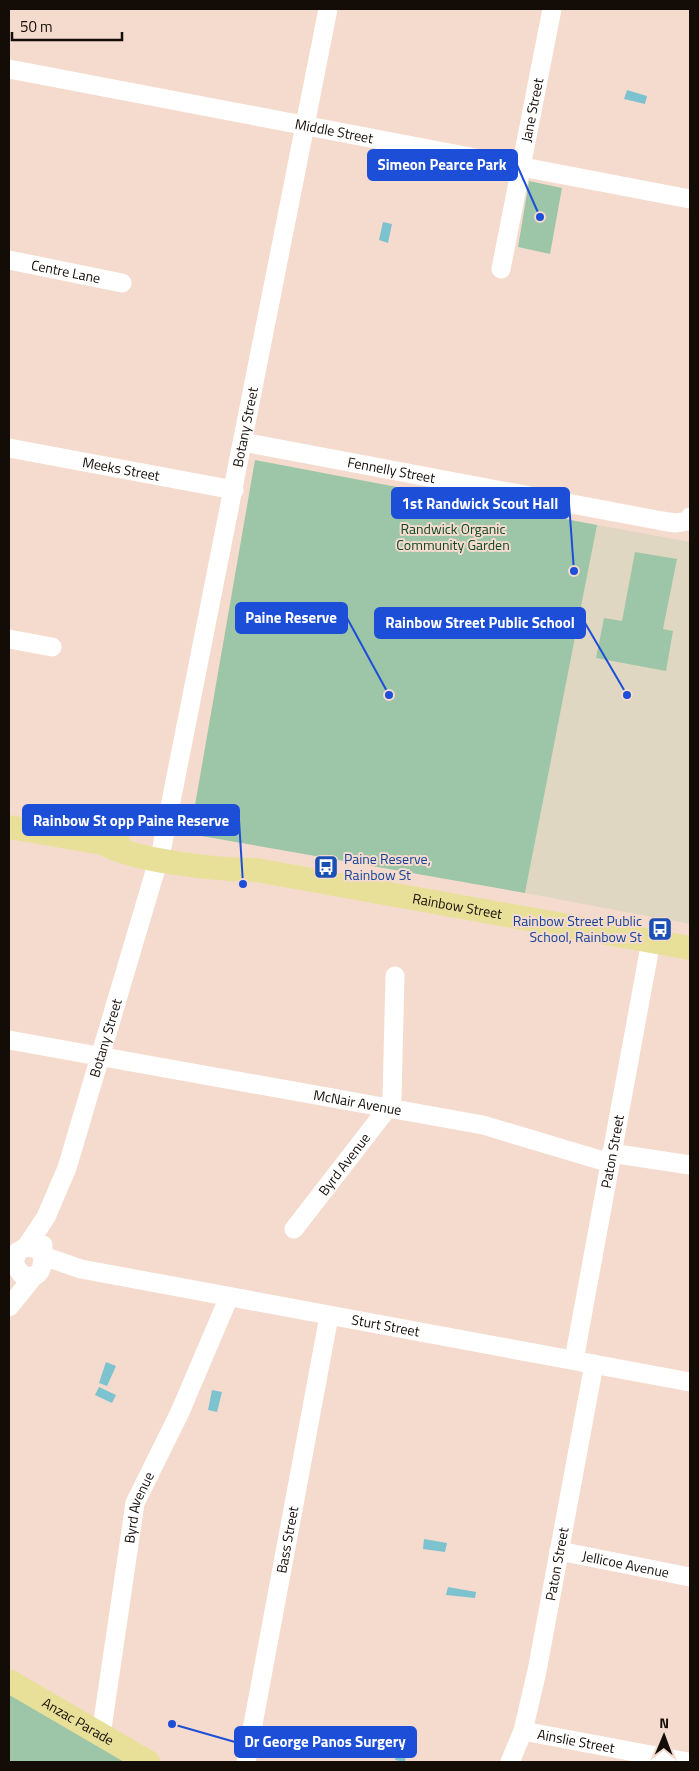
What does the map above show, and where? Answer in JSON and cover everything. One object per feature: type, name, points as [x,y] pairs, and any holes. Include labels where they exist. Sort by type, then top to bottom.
[{"type":"main road","name":"Rainbow Street","points":[[9,827],[103,843],[120,840],[160,853],[227,870],[256,870],[690,948]]},
{"type":"main road","name":"Anzac Parade","points":[[9,1681],[148,1762]]},
{"type":"street","name":"Botany Street","points":[[31,1257],[67,1168],[160,853],[244,442],[304,124],[328,9]]},
{"type":"street","name":"Jane Street","points":[[501,269],[552,9]]},
{"type":"street","name":"Middle Street","points":[[9,69],[690,199]]},
{"type":"street","name":"Centre Lane","points":[[9,260],[122,283]]},
{"type":"street","name":"Fennelly Street","points":[[244,442],[662,521],[676,523],[689,519]]},
{"type":"street","name":"Meeks Street","points":[[9,448],[234,490]]},
{"type":"street","points":[[9,639],[52,646]]},
{"type":"street","name":"Paton Street","points":[[574,1360],[651,941]]},
{"type":"street","name":"Byrd Avenue","points":[[294,1229],[387,1109],[392,1098],[395,976]]},
{"type":"street","name":"McNair Avenue","points":[[9,1040],[483,1126],[611,1158],[690,1165]]},
{"type":"street","points":[[9,1307],[31,1257]]},
{"type":"street","name":"Sturt Street","points":[[13,1267],[22,1275],[31,1257],[81,1269],[228,1297],[690,1382]]},
{"type":"street","points":[[9,1307],[13,1267]]},
{"type":"street","name":"Byrd Avenue","points":[[101,1735],[135,1503],[180,1412],[228,1297]]},
{"type":"street","name":"Bass Street","points":[[246,1762],[329,1316]]},
{"type":"street","name":"Paton Street","points":[[510,1762],[523,1731],[537,1671],[594,1364]]},
{"type":"street","name":"Jellicoe Avenue","points":[[559,1551],[690,1577]]},
{"type":"street","name":"Ainslie Street","points":[[523,1731],[688,1762]]},
{"type":"shaded area","points":[[597,525],[690,542],[690,924],[525,893]]},
{"type":"green space","points":[[529,181],[562,188],[550,254],[518,247]]},
{"type":"green space","name":"Randwick Organic Community Garden","points":[[255,460],[597,525],[525,893],[190,834]]},
{"type":"green space","points":[[635,552],[677,559],[663,629],[673,631],[666,671],[596,658],[604,618],[622,621]]},
{"type":"green space","points":[[9,1691],[132,1762],[9,1762]]},
{"type":"water","points":[[627,90],[647,96],[645,104],[624,99]]},
{"type":"water","points":[[383,222],[392,224],[388,243],[379,240]]},
{"type":"water","points":[[106,1362],[116,1366],[107,1386],[99,1383]]},
{"type":"water","points":[[99,1387],[116,1395],[112,1403],[95,1395]]},
{"type":"water","points":[[212,1390],[222,1392],[217,1412],[208,1410]]},
{"type":"water","points":[[424,1539],[447,1543],[445,1552],[423,1549]]},
{"type":"water","points":[[448,1587],[476,1592],[475,1598],[446,1595]]},
{"type":"water","points":[[399,1739],[407,1740],[405,1762],[395,1760]]},
{"type":"place","name":"Simeon Pearce Park","points":[[540,217]]},
{"type":"place","name":"1st Randwick Scout Hall","points":[[574,571]]},
{"type":"place","name":"Paine Reserve","points":[[389,695]]},
{"type":"place","name":"Rainbow Street Public School","points":[[627,695]]},
{"type":"place","name":"Paine Reserve, Rainbow St","points":[[326,867]]},
{"type":"place","name":"Rainbow St opp Paine Reserve","points":[[243,884]]},
{"type":"place","name":"Rainbow Street Public School, Rainbow St","points":[[660,929]]},
{"type":"place","name":"Dr George Panos Surgery","points":[[172,1724]]}]
